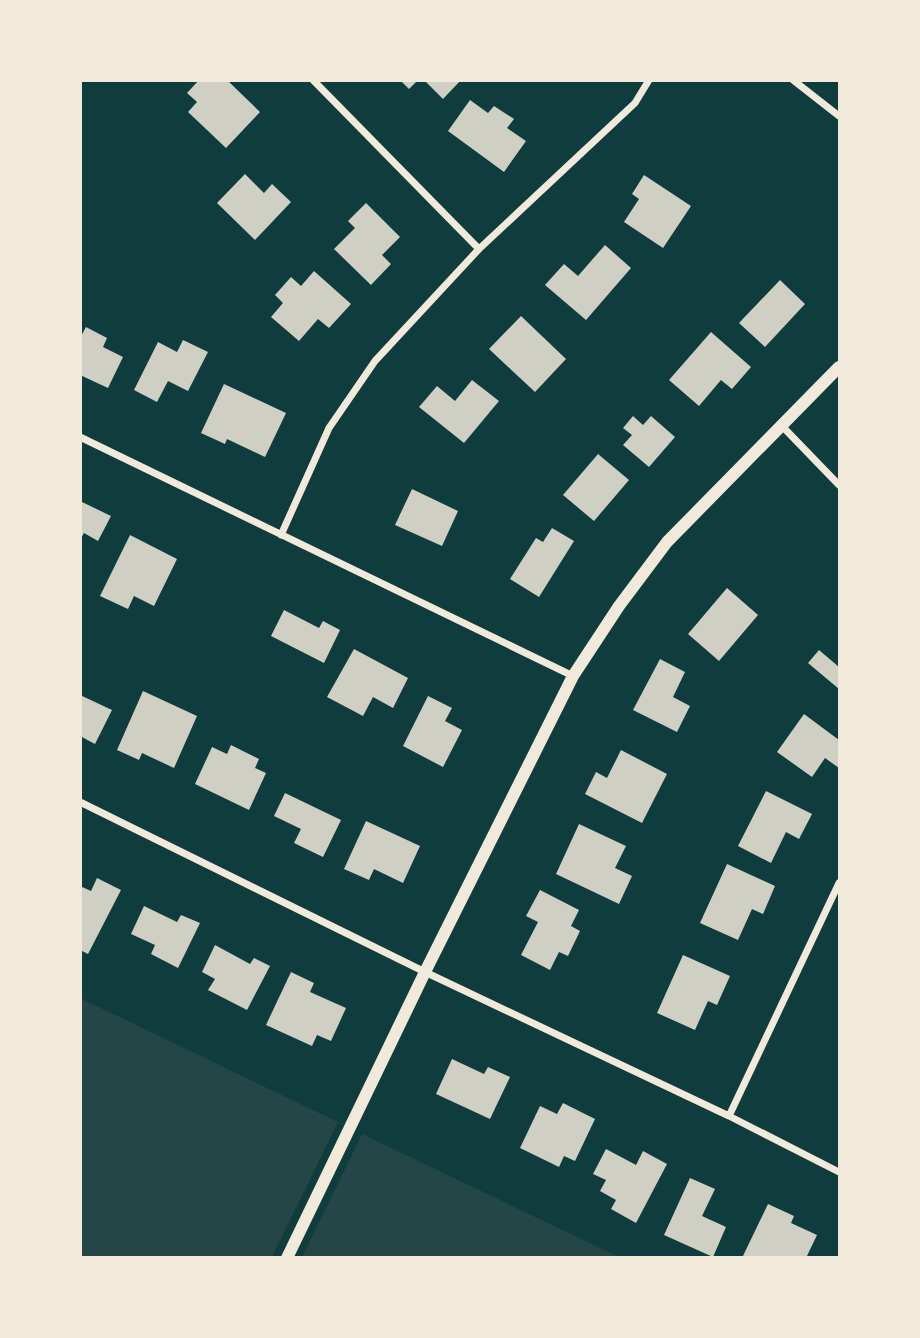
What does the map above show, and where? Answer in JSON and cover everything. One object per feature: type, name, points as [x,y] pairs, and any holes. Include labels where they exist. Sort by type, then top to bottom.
[{"type":"street","points":[[313,80],[479,249]]},
{"type":"street","points":[[281,535],[329,428],[375,362],[479,249],[635,103],[649,80]]},
{"type":"street","points":[[793,80],[839,116]]},
{"type":"street","points":[[287,1258],[425,972],[573,676],[619,606],[667,542],[839,367]]},
{"type":"street","points":[[782,426],[839,485]]},
{"type":"street","points":[[80,437],[573,676]]},
{"type":"street","points":[[80,802],[425,972],[729,1116],[839,1172]]},
{"type":"street","points":[[729,1116],[839,883]]},
{"type":"shaded area","points":[[80,998],[338,1122],[272,1257],[81,1257]]},
{"type":"shaded area","points":[[362,1134],[619,1257],[302,1257]]},
{"type":"building","points":[[199,80],[227,80],[260,112],[226,148],[188,112],[197,102],[187,93]]},
{"type":"building","points":[[400,80],[418,80],[409,89]]},
{"type":"building","points":[[424,80],[461,80],[443,99]]},
{"type":"building","points":[[470,100],[488,113],[494,106],[514,119],[507,128],[526,141],[504,172],[448,131]]},
{"type":"building","points":[[245,174],[264,193],[272,184],[291,202],[255,240],[217,203]]},
{"type":"building","points":[[644,175],[691,206],[663,248],[624,222],[639,199],[632,194]]},
{"type":"building","points":[[366,203],[400,237],[382,255],[391,264],[371,285],[334,249],[355,228],[348,221]]},
{"type":"building","points":[[605,245],[631,268],[586,320],[545,285],[564,264],[578,276]]},
{"type":"building","points":[[314,271],[351,304],[329,328],[318,319],[299,341],[271,317],[283,303],[275,295],[291,277],[301,286]]},
{"type":"building","points":[[780,280],[805,304],[765,347],[739,323]]},
{"type":"building","points":[[521,316],[566,359],[535,392],[489,349]]},
{"type":"building","points":[[86,327],[107,338],[103,347],[123,357],[108,388],[80,375],[80,338]]},
{"type":"building","points":[[711,332],[751,367],[732,389],[721,380],[699,406],[669,380]]},
{"type":"building","points":[[183,340],[208,352],[188,391],[168,381],[157,402],[134,390],[158,342],[177,352]]},
{"type":"building","points":[[472,380],[499,401],[464,443],[419,407],[437,386],[455,401]]},
{"type":"building","points":[[224,384],[286,413],[265,457],[227,439],[225,444],[201,433]]},
{"type":"building","points":[[633,416],[643,425],[651,416],[675,437],[649,467],[623,445],[632,435],[623,428]]},
{"type":"building","points":[[598,454],[629,480],[594,521],[563,495]]},
{"type":"building","points":[[412,489],[458,511],[442,546],[395,525]]},
{"type":"building","points":[[80,501],[111,516],[98,541],[84,533],[80,540]]},
{"type":"building","points":[[552,528],[574,541],[539,597],[510,579],[536,538],[543,542]]},
{"type":"building","points":[[130,535],[177,559],[154,606],[134,596],[128,609],[100,596]]},
{"type":"building","points":[[727,588],[758,615],[719,661],[688,634]]},
{"type":"building","points":[[284,610],[319,628],[323,621],[340,630],[324,663],[271,636]]},
{"type":"building","points":[[354,649],[408,678],[393,708],[373,697],[363,716],[327,697]]},
{"type":"building","points":[[819,650],[839,667],[839,689],[808,663]]},
{"type":"building","points":[[660,659],[685,672],[673,697],[690,706],[677,732],[633,710]]},
{"type":"building","points":[[143,691],[197,716],[174,768],[142,753],[139,760],[117,750]]},
{"type":"building","points":[[80,695],[112,710],[95,744],[80,736]]},
{"type":"building","points":[[428,696],[452,708],[445,721],[462,730],[443,767],[403,746]]},
{"type":"building","points":[[804,714],[839,740],[839,768],[825,758],[812,777],[777,752]]},
{"type":"building","points":[[231,745],[259,759],[255,768],[266,773],[249,810],[195,784],[212,747],[227,754]]},
{"type":"building","points":[[621,750],[667,774],[642,823],[585,794],[596,772],[607,778]]},
{"type":"building","points":[[766,791],[812,814],[799,839],[786,832],[771,863],[738,846]]},
{"type":"building","points":[[285,793],[341,820],[323,857],[294,843],[301,829],[274,816]]},
{"type":"building","points":[[366,821],[420,846],[403,883],[374,869],[369,880],[344,869]]},
{"type":"building","points":[[579,824],[626,846],[615,868],[632,876],[619,904],[556,874]]},
{"type":"building","points":[[727,864],[775,886],[763,914],[752,909],[738,940],[700,923]]},
{"type":"building","points":[[97,878],[121,890],[88,954],[80,950],[80,886],[91,891]]},
{"type":"building","points":[[540,890],[579,910],[571,926],[580,931],[568,956],[559,952],[550,970],[521,955],[538,922],[526,916]]},
{"type":"building","points":[[144,906],[177,922],[181,915],[200,923],[178,968],[151,954],[155,945],[131,934]]},
{"type":"building","points":[[215,945],[250,964],[254,958],[270,966],[247,1010],[208,990],[215,979],[202,972]]},
{"type":"building","points":[[683,955],[730,976],[717,1005],[708,1001],[695,1030],[657,1013]]},
{"type":"building","points":[[291,972],[314,983],[310,992],[346,1008],[331,1041],[317,1035],[312,1046],[266,1025]]},
{"type":"building","points":[[452,1059],[484,1074],[488,1067],[510,1077],[490,1119],[436,1094]]},
{"type":"building","points":[[563,1103],[595,1119],[575,1161],[564,1156],[559,1167],[520,1148],[540,1106],[557,1114]]},
{"type":"building","points":[[606,1149],[636,1165],[643,1151],[667,1164],[636,1223],[611,1209],[616,1200],[600,1191],[606,1180],[593,1174]]},
{"type":"building","points":[[690,1178],[715,1189],[702,1216],[726,1227],[713,1257],[664,1235]]},
{"type":"building","points":[[768,1204],[794,1216],[791,1223],[817,1235],[806,1258],[742,1258]]}]
